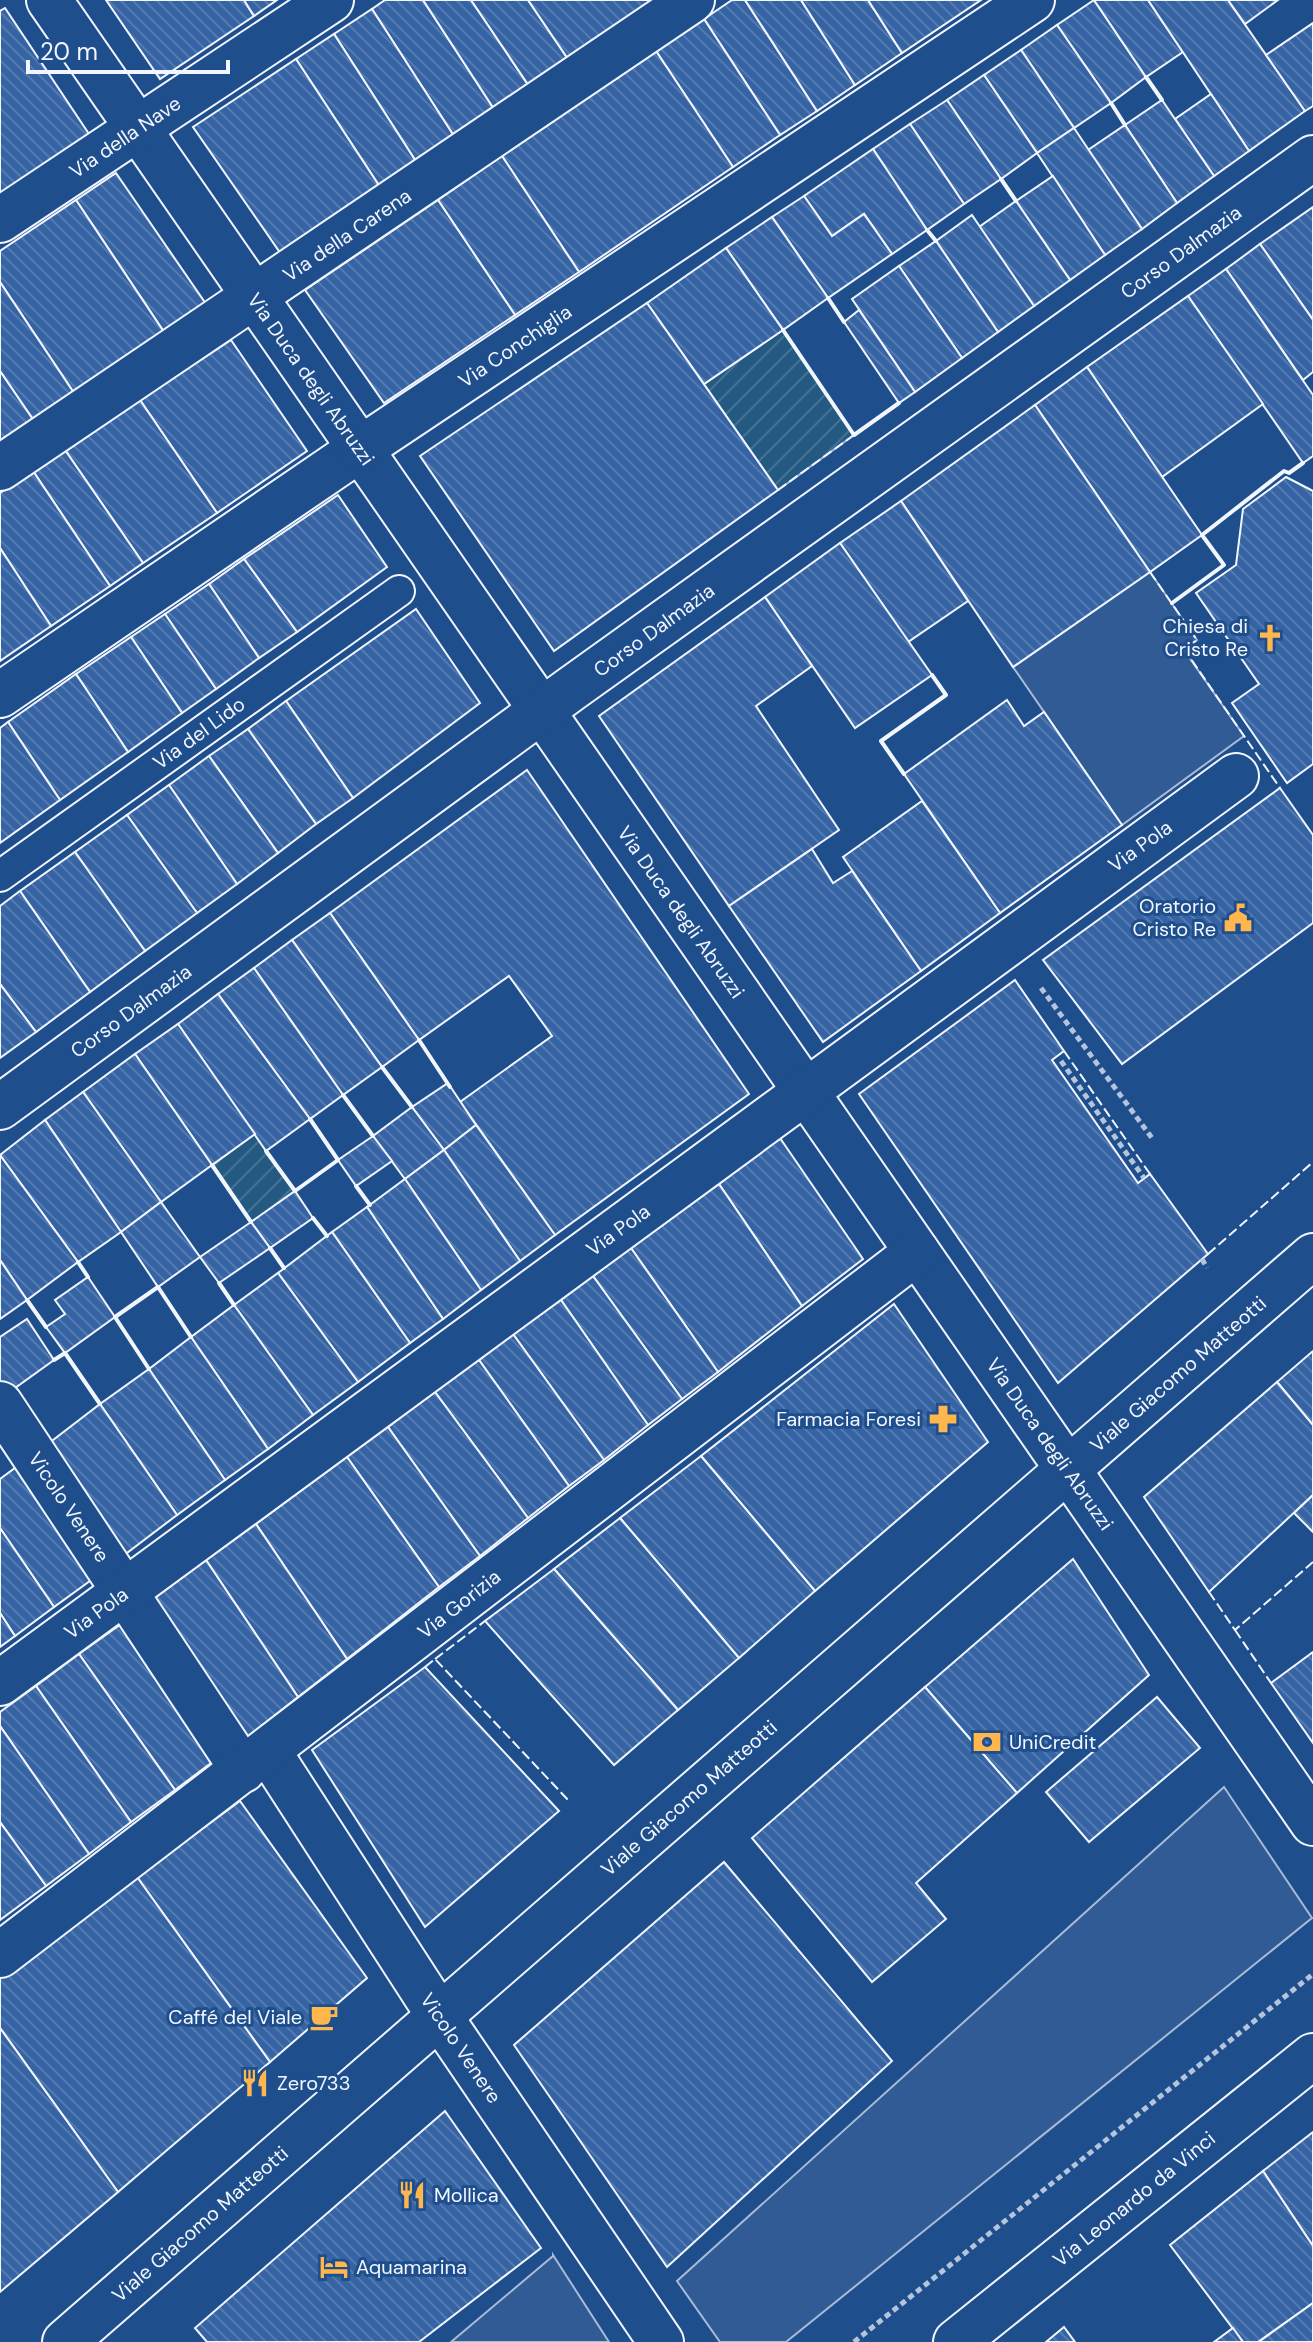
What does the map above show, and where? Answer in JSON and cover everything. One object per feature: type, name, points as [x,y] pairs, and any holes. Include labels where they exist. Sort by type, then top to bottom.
[{"type":"street","name":"Via Duca degli Abruzzi","points":[[49,0],[1313,1823]]},
{"type":"street","name":"Via della Nave","points":[[0,220],[331,0]]},
{"type":"street","name":"Via della Carena","points":[[0,468],[692,0]]},
{"type":"street","name":"Via Conchiglia","points":[[0,695],[360,449],[1032,0]]},
{"type":"street","name":"Corso Dalmazia","points":[[0,1107],[541,711],[1313,158]]},
{"type":"street","name":"Via Pola","points":[[0,1683],[1236,776]]},
{"type":"street","name":"Via Gorizia","points":[[0,1955],[917,1252]]},
{"type":"street","name":"Viale Giacomo Matteotti","points":[[65,2342],[438,2014],[1313,1256]]},
{"type":"street","name":"Vicolo Venere","points":[[0,1404],[124,1592],[256,1760],[438,2014],[661,2342]]},
{"type":"street","name":"Via Leonardo da Vinci","points":[[956,2342],[1313,2056]]},
{"type":"lane","name":"Via del Lido","points":[[0,876],[399,591]]},
{"type":"path","points":[[1007,944],[1152,1138]]},
{"type":"path","points":[[1061,1061],[1144,1178]]},
{"type":"path","points":[[1202,1259],[1207,1268]]},
{"type":"path","points":[[854,2342],[1313,1974]]},
{"type":"shaded area","points":[[783,330],[854,435],[778,490],[704,384]]},
{"type":"shaded area","points":[[1150,572],[1197,640],[1184,650],[1244,736],[1122,825],[1013,667]]},
{"type":"shaded area","points":[[255,1134],[295,1191],[251,1222],[212,1165]]},
{"type":"shaded area","points":[[1224,1787],[1312,1918],[786,2342],[720,2342],[677,2281]]},
{"type":"shaded area","points":[[553,2256],[609,2342],[451,2342]]},
{"type":"building","points":[[106,0],[244,0],[254,16],[160,79]]},
{"type":"building","points":[[244,0],[277,0],[254,16]]},
{"type":"building","points":[[385,0],[423,0],[494,109],[454,136],[372,9]]},
{"type":"building","points":[[423,0],[471,0],[529,86],[494,109]]},
{"type":"building","points":[[471,0],[528,0],[568,59],[529,86]]},
{"type":"building","points":[[528,0],[655,0],[568,59]]},
{"type":"building","points":[[732,0],[745,0],[817,111],[780,135],[704,19]]},
{"type":"building","points":[[745,0],[801,0],[855,85],[817,111]]},
{"type":"building","points":[[801,0],[868,0],[902,53],[855,85]]},
{"type":"building","points":[[868,0],[981,0],[902,53]]},
{"type":"building","points":[[1094,0],[1146,77],[1111,103],[1057,25]]},
{"type":"building","points":[[1094,0],[1148,0],[1183,52],[1146,77]]},
{"type":"building","points":[[1148,0],[1228,0],[1305,111],[1249,151]]},
{"type":"building","points":[[1228,0],[1278,0],[1245,24]]},
{"type":"building","points":[[5,8],[89,134],[0,194],[0,11]]},
{"type":"building","points":[[372,9],[454,136],[417,163],[334,34]]},
{"type":"building","points":[[704,19],[780,135],[733,167],[656,51]]},
{"type":"building","points":[[1313,23],[1313,106],[1305,111],[1266,55]]},
{"type":"building","points":[[1057,25],[1111,103],[1074,128],[1021,50]]},
{"type":"building","points":[[334,34],[417,163],[380,187],[296,59]]},
{"type":"building","points":[[1021,50],[1074,128],[1037,153],[984,75]]},
{"type":"building","points":[[656,51],[733,167],[579,272],[502,156]]},
{"type":"building","points":[[296,59],[380,187],[281,254],[193,127]]},
{"type":"building","points":[[984,75],[1037,153],[1001,179],[947,100]]},
{"type":"building","points":[[1211,94],[1249,151],[1214,176],[1175,119]]},
{"type":"building","points":[[947,100],[1001,179],[964,204],[910,124]]},
{"type":"building","points":[[1162,100],[1214,176],[1177,203],[1125,125]]},
{"type":"building","points":[[910,124],[964,204],[927,230],[873,149]]},
{"type":"building","points":[[1125,125],[1177,203],[1142,229],[1088,150]]},
{"type":"building","points":[[1074,128],[1142,229],[1105,255],[1037,153]]},
{"type":"building","points":[[873,149],[927,230],[892,254],[864,214],[832,236],[804,196]]},
{"type":"building","points":[[502,156],[579,272],[515,315],[438,200]]},
{"type":"building","points":[[116,173],[206,304],[164,332],[76,200]]},
{"type":"building","points":[[1053,176],[1105,255],[1070,280],[1016,201]]},
{"type":"building","points":[[804,196],[832,236],[864,214],[892,254],[828,298],[772,217]]},
{"type":"building","points":[[76,200],[164,332],[74,393],[0,282],[0,251]]},
{"type":"building","points":[[438,200],[515,315],[384,403],[305,290]]},
{"type":"building","points":[[1016,201],[1070,280],[1034,306],[979,227]]},
{"type":"building","points":[[1313,207],[1313,320],[1260,244]]},
{"type":"building","points":[[972,215],[1034,306],[998,332],[936,241]]},
{"type":"building","points":[[772,217],[828,298],[783,330],[726,248]]},
{"type":"building","points":[[936,241],[998,332],[962,358],[899,266]]},
{"type":"building","points":[[1260,244],[1313,320],[1313,372],[1303,380],[1226,269]]},
{"type":"building","points":[[726,248],[783,330],[704,384],[647,303]]},
{"type":"building","points":[[899,266],[962,358],[915,392],[852,299]]},
{"type":"building","points":[[1226,269],[1313,395],[1313,456],[1303,463],[1188,296]]},
{"type":"building","points":[[0,282],[74,393],[34,421],[0,371]]},
{"type":"building","points":[[1188,296],[1263,404],[1162,477],[1087,367]]},
{"type":"building","points":[[647,303],[778,490],[554,651],[420,456]]},
{"type":"building","points":[[859,310],[915,392],[899,403],[844,322]]},
{"type":"building","points":[[231,340],[307,451],[217,513],[140,400]]},
{"type":"building","points":[[1087,367],[1202,535],[1150,572],[1035,405]]},
{"type":"building","points":[[0,371],[34,421],[0,443]]},
{"type":"building","points":[[140,400],[217,513],[143,563],[65,450]]},
{"type":"building","points":[[1035,405],[1150,572],[1013,667],[901,501]]},
{"type":"building","points":[[65,450],[143,563],[110,586],[33,471]]},
{"type":"building","points":[[33,471],[110,586],[51,626],[0,548],[0,493]]},
{"type":"building","name":"Chiesa di Cristo Re","points":[[1286,477],[1313,491],[1313,764],[1287,783],[1232,703],[1259,684],[1196,593],[1236,565],[1243,509]]},
{"type":"building","points":[[338,495],[387,567],[297,632],[244,559]]},
{"type":"building","points":[[901,501],[968,601],[908,642],[840,543]]},
{"type":"building","points":[[840,543],[932,675],[855,728],[765,597]]},
{"type":"building","points":[[0,548],[51,626],[0,661]]},
{"type":"building","points":[[244,559],[297,632],[259,658],[209,584]]},
{"type":"building","points":[[209,584],[259,658],[216,689],[165,614]]},
{"type":"building","points":[[765,597],[812,666],[756,706],[839,830],[729,906],[599,716]]},
{"type":"building","points":[[416,609],[480,703],[353,798],[286,701]]},
{"type":"building","points":[[165,614],[216,689],[182,713],[131,637]]},
{"type":"building","points":[[131,637],[182,713],[128,752],[76,674]]},
{"type":"building","points":[[76,674],[128,752],[60,800],[8,722]]},
{"type":"building","points":[[1007,700],[1024,726],[1044,712],[1122,825],[1000,913],[904,774]]},
{"type":"building","points":[[286,701],[353,798],[316,824],[248,729]]},
{"type":"building","points":[[8,722],[60,800],[0,843],[0,728]]},
{"type":"building","points":[[248,729],[316,824],[278,853],[209,756]]},
{"type":"building","points":[[209,756],[278,853],[237,884],[169,785]]},
{"type":"building","points":[[527,770],[749,1094],[555,1235],[460,1102],[552,1036],[509,976],[419,1040],[330,913]]},
{"type":"building","points":[[169,785],[237,884],[197,913],[127,815]]},
{"type":"building","points":[[1280,788],[1313,835],[1313,923],[1122,1064],[1043,960]]},
{"type":"building","points":[[922,801],[1000,913],[921,971],[843,857]]},
{"type":"building","points":[[127,815],[197,913],[145,951],[75,852]]},
{"type":"building","points":[[812,849],[833,883],[852,871],[921,971],[823,1042],[729,906]]},
{"type":"building","points":[[75,852],[145,951],[90,992],[20,891]]},
{"type":"building","points":[[20,891],[90,992],[36,1032],[0,984],[0,906]]},
{"type":"building","points":[[330,913],[419,1040],[382,1067],[292,940]]},
{"type":"building","points":[[292,940],[382,1067],[343,1095],[254,968]]},
{"type":"building","points":[[254,968],[343,1095],[310,1119],[218,994]]},
{"type":"building","points":[[1015,980],[1064,1051],[1052,1060],[1138,1183],[1150,1174],[1208,1254],[1058,1383],[859,1094]]},
{"type":"building","points":[[0,984],[36,1032],[0,1058]]},
{"type":"building","points":[[218,994],[310,1119],[266,1151],[178,1024]]},
{"type":"building","points":[[178,1024],[255,1134],[212,1165],[135,1054]]},
{"type":"building","points":[[135,1054],[212,1165],[161,1202],[83,1092]]},
{"type":"building","points":[[448,1083],[476,1125],[444,1150],[412,1107]]},
{"type":"building","points":[[83,1092],[161,1202],[121,1232],[45,1120]]},
{"type":"building","points":[[412,1107],[444,1150],[405,1179],[373,1136]]},
{"type":"building","points":[[45,1120],[121,1232],[78,1262],[0,1155]]},
{"type":"building","points":[[476,1125],[555,1235],[520,1261],[444,1150]]},
{"type":"building","points":[[373,1136],[392,1161],[356,1186],[338,1160]]},
{"type":"building","points":[[780,1138],[863,1259],[802,1306],[719,1184]]},
{"type":"building","points":[[444,1150],[520,1261],[481,1290],[405,1179]]},
{"type":"building","points":[[0,1155],[78,1262],[27,1300],[0,1260]]},
{"type":"building","points":[[405,1179],[481,1290],[443,1319],[367,1207]]},
{"type":"building","points":[[719,1184],[802,1306],[718,1372],[631,1248]]},
{"type":"building","points":[[295,1191],[313,1218],[270,1248],[251,1222]]},
{"type":"building","points":[[161,1202],[200,1257],[158,1287],[121,1232]]},
{"type":"building","points":[[367,1207],[443,1319],[410,1343],[332,1232]]},
{"type":"building","points":[[251,1222],[270,1248],[219,1283],[200,1257]]},
{"type":"building","points":[[332,1232],[410,1343],[358,1382],[278,1273]]},
{"type":"building","points":[[631,1248],[718,1372],[682,1399],[593,1276]]},
{"type":"building","points":[[0,1260],[27,1300],[0,1319]]},
{"type":"building","points":[[278,1273],[358,1382],[313,1415],[234,1305]]},
{"type":"building","points":[[593,1276],[682,1399],[648,1425],[561,1300]]},
{"type":"building","points":[[88,1277],[115,1317],[65,1353],[46,1327],[65,1314],[55,1300]]},
{"type":"building","points":[[561,1300],[648,1425],[604,1460],[513,1334]]},
{"type":"building","points":[[894,1304],[988,1442],[815,1591],[701,1456]]},
{"type":"building","points":[[234,1305],[313,1415],[268,1449],[191,1337]]},
{"type":"building","points":[[27,1319],[54,1360],[8,1393],[0,1381],[0,1337]]},
{"type":"building","points":[[513,1334],[604,1460],[569,1486],[479,1360]]},
{"type":"building","points":[[191,1337],[268,1449],[225,1480],[149,1369]]},
{"type":"building","points":[[1313,1351],[1313,1425],[1277,1382]]},
{"type":"building","points":[[479,1360],[569,1486],[528,1518],[435,1392]]},
{"type":"building","points":[[149,1369],[225,1480],[177,1515],[100,1404]]},
{"type":"building","points":[[1277,1382],[1313,1425],[1313,1495],[1209,1592],[1144,1497]]},
{"type":"building","points":[[435,1392],[528,1518],[480,1556],[388,1427]]},
{"type":"building","points":[[100,1404],[177,1515],[119,1559],[44,1447]]},
{"type":"building","points":[[388,1427],[480,1556],[439,1587],[347,1457]]},
{"type":"building","points":[[701,1456],[815,1591],[739,1658],[620,1518]]},
{"type":"building","points":[[347,1457],[439,1587],[347,1659],[256,1524]]},
{"type":"building","points":[[19,1465],[94,1578],[54,1607],[0,1528],[0,1479]]},
{"type":"building","points":[[1313,1495],[1313,1532],[1294,1513]]},
{"type":"building","points":[[620,1518],[739,1658],[678,1710],[554,1569]]},
{"type":"building","points":[[256,1524],[347,1659],[298,1697],[206,1560]]},
{"type":"building","points":[[0,1528],[54,1607],[15,1636],[0,1613]]},
{"type":"building","points":[[1073,1559],[1149,1675],[1017,1793],[925,1687]]},
{"type":"building","points":[[206,1560],[298,1697],[241,1742],[148,1603]]},
{"type":"building","points":[[554,1569],[678,1710],[614,1765],[485,1621]]},
{"type":"building","points":[[0,1613],[15,1636],[0,1647]]},
{"type":"building","points":[[124,1622],[215,1760],[175,1790],[79,1654]]},
{"type":"building","points":[[1313,1652],[1313,1743],[1271,1683]]},
{"type":"building","points":[[79,1654],[175,1790],[131,1822],[36,1686]]},
{"type":"building","points":[[425,1667],[559,1811],[425,1927],[312,1750]]},
{"type":"building","points":[[36,1686],[131,1822],[89,1854],[0,1726],[0,1712]]},
{"type":"building","points":[[925,1687],[1017,1793],[916,1883],[946,1919],[872,1982],[752,1838]]},
{"type":"building","points":[[1157,1697],[1200,1748],[1089,1842],[1046,1792]]},
{"type":"building","points":[[0,1726],[89,1854],[46,1886],[0,1822]]},
{"type":"building","points":[[240,1801],[367,1978],[270,2062],[137,1877]]},
{"type":"building","points":[[0,1822],[46,1886],[0,1920]]},
{"type":"building","points":[[724,1862],[892,2061],[667,2267],[514,2045]]},
{"type":"building","points":[[137,1877],[270,2062],[118,2192],[0,2028],[0,1978]]},
{"type":"building","points":[[0,2028],[118,2192],[0,2292]]},
{"type":"building","points":[[445,2111],[541,2248],[419,2342],[207,2342],[195,2328]]},
{"type":"building","points":[[1313,2132],[1313,2246],[1263,2171]]},
{"type":"building","points":[[1263,2171],[1313,2246],[1313,2303],[1258,2342],[1243,2342],[1170,2245]]},
{"type":"building","points":[[1313,2303],[1313,2342],[1260,2341]]},
{"type":"building","points":[[1064,2327],[1075,2342],[1046,2342]]},
{"type":"building","points":[[1233,2328],[1243,2342],[1214,2342]]},
{"type":"fence","points":[[778,490],[854,435]]},
{"type":"fence","points":[[1150,572],[1197,640],[1184,649],[1280,788]]},
{"type":"fence","points":[[1064,1051],[1150,1174]]},
{"type":"fence","points":[[1208,1254],[1313,1162]]},
{"type":"fence","points":[[1209,1592],[1235,1630],[1313,1562]]},
{"type":"fence","points":[[435,1659],[485,1621]]},
{"type":"fence","points":[[1235,1630],[1271,1683]]},
{"type":"fence","points":[[425,1667],[435,1659],[570,1802]]},
{"type":"wall","points":[[1146,77],[1162,100]]},
{"type":"wall","points":[[1111,103],[1125,125]]},
{"type":"wall","points":[[1001,179],[1016,201]]},
{"type":"wall","points":[[927,230],[936,241]]},
{"type":"wall","points":[[828,298],[844,322]]},
{"type":"wall","points":[[783,330],[854,435],[899,403]]},
{"type":"wall","points":[[1172,603],[1224,565],[1202,535],[1284,471],[1289,473],[1303,463]]},
{"type":"wall","points":[[904,774],[881,741],[946,695],[932,675]]},
{"type":"wall","points":[[419,1040],[450,1087]]},
{"type":"wall","points":[[382,1067],[412,1107]]},
{"type":"wall","points":[[343,1095],[373,1136]]},
{"type":"wall","points":[[266,1151],[295,1191],[338,1160],[310,1119]]},
{"type":"wall","points":[[212,1165],[251,1222]]},
{"type":"wall","points":[[356,1186],[370,1205]]},
{"type":"wall","points":[[313,1218],[327,1236]]},
{"type":"wall","points":[[270,1248],[284,1268]]},
{"type":"wall","points":[[78,1262],[88,1277]]},
{"type":"wall","points":[[219,1283],[234,1305]]},
{"type":"wall","points":[[149,1369],[115,1317],[158,1287],[191,1337]]},
{"type":"wall","points":[[27,1300],[46,1327]]},
{"type":"wall","points":[[54,1360],[65,1353],[100,1404]]},
{"type":"place","name":"Chiesa di Cristo Re","points":[[1270,638]]},
{"type":"place","name":"Oratorio Cristo Re","points":[[1238,918]]},
{"type":"place","name":"Farmacia Foresi","points":[[943,1419]]},
{"type":"place","name":"UniCredit","points":[[987,1742]]},
{"type":"place","name":"Caffé del Viale","points":[[324,2017]]},
{"type":"place","name":"Zero733","points":[[255,2083]]},
{"type":"place","name":"Mollica","points":[[412,2195]]},
{"type":"place","name":"Aquamarina","points":[[334,2267]]}]
